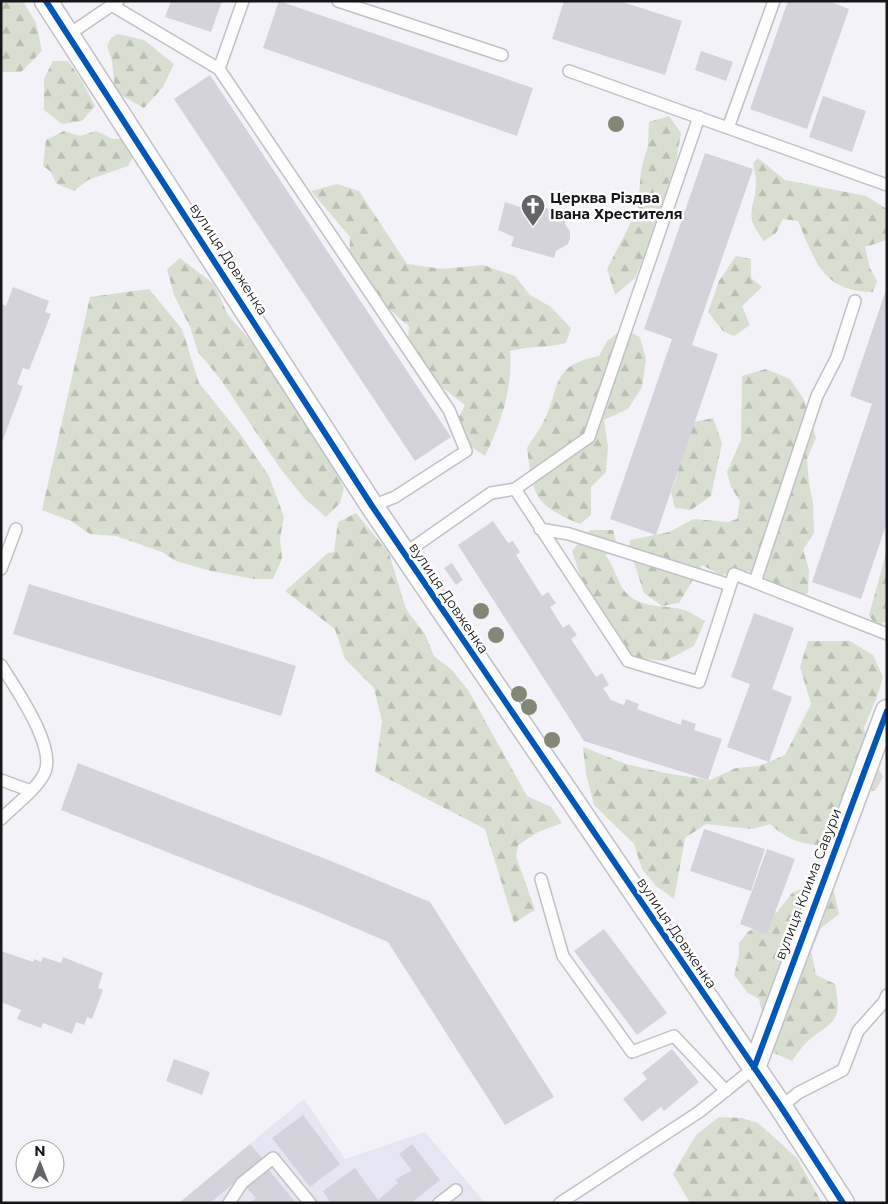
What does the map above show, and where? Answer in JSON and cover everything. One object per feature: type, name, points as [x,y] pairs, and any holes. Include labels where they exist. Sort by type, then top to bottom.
[{"type":"street","name":"вулиця Довженка","points":[[46,1],[372,506],[781,1107],[842,1203]]},
{"type":"street","name":"вулиця Клима Савури","points":[[754,1068],[884,723]]},
{"type":"lane","points":[[219,69],[242,1]]},
{"type":"lane","points":[[338,1],[502,55]]},
{"type":"lane","points":[[728,128],[774,1]]},
{"type":"lane","points":[[68,35],[115,4],[219,69],[449,410],[466,451],[395,497],[372,506]]},
{"type":"lane","points":[[569,71],[887,185]]},
{"type":"lane","points":[[404,554],[491,492],[515,489],[589,438],[698,117]]},
{"type":"lane","points":[[755,582],[818,396],[837,357],[855,301]]},
{"type":"lane","points":[[515,489],[628,661],[698,682],[734,574],[887,634]]},
{"type":"lane","points":[[1,569],[16,529]]},
{"type":"lane","points":[[540,529],[569,534],[730,585]]},
{"type":"lane","points":[[1,665],[34,722],[48,760],[44,774],[30,791],[1,819]]},
{"type":"lane","points":[[1,780],[30,791]]},
{"type":"lane","points":[[540,879],[563,956],[632,1052],[674,1036],[726,1091]]},
{"type":"lane","points":[[781,1107],[798,1094],[843,1070],[858,1031],[884,1002],[887,995]]},
{"type":"lane","points":[[560,1203],[699,1112],[754,1068]]},
{"type":"lane","points":[[229,1203],[242,1183],[273,1158],[310,1203]]},
{"type":"lane","points":[[439,1203],[456,1190]]},
{"type":"shaded area","points":[[304,1099],[345,1159],[425,1132],[485,1203],[179,1203]]},
{"type":"green space","points":[[1,1],[23,1],[36,23],[42,51],[21,72],[1,72]]},
{"type":"green space","points":[[118,34],[144,40],[174,64],[163,87],[144,108],[115,92],[112,61],[107,46],[111,38]]},
{"type":"green space","points":[[53,61],[68,61],[81,79],[95,106],[82,121],[62,124],[44,110],[44,79]]},
{"type":"green space","points":[[669,116],[681,133],[676,162],[635,278],[615,295],[607,269],[638,209],[641,170],[648,145],[649,122]]},
{"type":"green space","points":[[64,131],[80,136],[96,131],[113,139],[130,138],[138,148],[128,166],[88,180],[74,191],[57,184],[50,171],[43,166],[46,140]]},
{"type":"green space","points":[[758,158],[785,180],[866,196],[887,209],[887,240],[865,247],[870,268],[877,281],[873,292],[856,291],[843,287],[823,272],[810,249],[798,221],[783,219],[776,233],[764,241],[753,224],[751,212],[756,183],[753,163]]},
{"type":"green space","points":[[337,184],[359,191],[407,264],[442,269],[483,265],[515,276],[530,295],[551,307],[571,328],[566,343],[510,351],[510,379],[505,405],[485,456],[467,444],[458,419],[465,405],[426,375],[407,356],[409,326],[367,285],[353,267],[350,260],[350,237],[311,191]]},
{"type":"green space","points":[[736,256],[751,259],[751,278],[762,287],[742,306],[750,325],[734,336],[723,331],[708,312],[719,281]]},
{"type":"green space","points":[[180,258],[214,284],[228,315],[255,346],[327,454],[344,488],[340,503],[326,517],[305,499],[280,468],[221,380],[198,352],[190,327],[174,295],[167,269]]},
{"type":"green space","points":[[149,289],[182,329],[199,383],[241,435],[269,476],[284,517],[280,538],[282,559],[273,579],[254,579],[211,571],[176,561],[162,552],[116,536],[90,534],[71,521],[42,510],[90,297]]},
{"type":"green space","points":[[623,329],[640,337],[646,359],[642,387],[628,409],[604,420],[608,447],[606,472],[591,487],[591,515],[580,524],[553,511],[538,497],[531,477],[527,448],[542,425],[559,380],[564,372],[583,360],[599,356],[607,341]]},
{"type":"green space","points":[[766,369],[790,379],[803,398],[816,438],[807,459],[813,502],[814,533],[803,550],[809,570],[808,593],[789,601],[759,581],[749,571],[721,575],[702,565],[679,603],[662,606],[644,593],[629,547],[630,540],[669,532],[694,519],[728,522],[737,519],[740,501],[731,487],[727,472],[741,440],[742,376]]},
{"type":"green space","points":[[713,418],[722,443],[711,496],[691,510],[675,508],[671,492],[677,476],[681,441],[690,423]]},
{"type":"green space","points":[[356,513],[389,553],[406,609],[425,634],[434,656],[452,670],[468,690],[527,796],[551,807],[562,823],[538,832],[518,845],[516,856],[535,910],[514,923],[485,829],[375,772],[382,721],[374,688],[345,659],[335,629],[285,591],[328,553],[334,552],[338,522]]},
{"type":"green space","points":[[590,530],[613,530],[618,548],[605,555],[628,595],[641,603],[683,610],[705,621],[694,646],[665,661],[635,658],[614,642],[586,593],[572,551]]},
{"type":"green space","points":[[887,550],[887,621],[876,626],[869,615]]},
{"type":"green space","points":[[808,641],[850,641],[873,655],[883,677],[864,728],[872,756],[883,777],[875,791],[859,789],[846,801],[831,821],[819,845],[793,839],[781,833],[770,824],[752,829],[706,824],[685,838],[674,899],[656,886],[642,869],[634,844],[594,805],[586,774],[583,747],[626,764],[665,773],[710,780],[736,768],[759,766],[785,755],[811,704],[800,667]]},
{"type":"green space","points":[[816,882],[834,892],[839,914],[821,928],[811,951],[816,975],[835,984],[838,1005],[835,1018],[807,1041],[792,1061],[772,1052],[759,999],[748,993],[734,975],[739,956],[739,943],[748,932],[778,911],[792,893]]},
{"type":"green space","points":[[719,1117],[742,1118],[758,1123],[797,1158],[822,1203],[690,1203],[673,1174],[696,1135]]},
{"type":"building","points":[[171,1],[222,1],[211,32],[165,17]]},
{"type":"building","points":[[279,1],[533,88],[517,136],[263,48]]},
{"type":"building","points":[[564,1],[619,1],[682,21],[665,75],[552,39]]},
{"type":"building","points":[[788,1],[829,1],[849,9],[807,129],[750,109]]},
{"type":"building","points":[[701,51],[733,62],[726,81],[695,70]]},
{"type":"building","points":[[210,75],[451,437],[415,461],[174,99]]},
{"type":"building","points":[[823,96],[866,111],[852,152],[809,137]]},
{"type":"building","points":[[705,153],[753,169],[692,345],[718,354],[656,535],[610,519],[672,339],[644,329]]},
{"type":"building","name":"Церква Різдва Івана Хрестителя","points":[[525,200],[568,216],[565,224],[570,231],[568,244],[556,251],[554,258],[511,246],[514,237],[498,230],[505,202],[523,208]]},
{"type":"building","points":[[13,287],[49,301],[45,312],[51,314],[29,370],[23,368],[17,384],[23,386],[1,445],[1,306],[2,304],[6,306]]},
{"type":"building","points":[[887,287],[887,522],[861,599],[812,582],[872,404],[850,396]]},
{"type":"building","points":[[493,521],[508,543],[513,541],[520,552],[516,555],[542,596],[548,592],[556,603],[550,607],[563,628],[569,624],[577,635],[571,639],[596,677],[602,673],[609,685],[603,688],[611,700],[624,705],[626,699],[639,704],[637,709],[681,725],[682,719],[696,724],[694,730],[722,739],[708,780],[584,741],[458,545]]},
{"type":"building","points":[[452,563],[463,580],[456,585],[444,568]]},
{"type":"building","points":[[29,584],[296,666],[281,716],[13,634]]},
{"type":"building","points":[[754,613],[794,628],[772,689],[792,697],[769,762],[727,747],[750,684],[731,677]]},
{"type":"building","points":[[78,763],[331,861],[430,902],[554,1097],[505,1125],[388,942],[311,909],[61,810]]},
{"type":"building","points":[[704,829],[765,849],[751,891],[690,871]]},
{"type":"building","points":[[767,849],[795,859],[767,934],[740,924]]},
{"type":"building","points":[[604,929],[667,1013],[637,1035],[574,951]]},
{"type":"building","points":[[1,951],[33,962],[34,959],[41,962],[43,957],[61,963],[63,957],[103,973],[98,988],[103,990],[92,1019],[87,1017],[84,1025],[76,1022],[72,1034],[43,1023],[41,1028],[17,1019],[21,1010],[1,1002]]},
{"type":"building","points":[[672,1049],[699,1082],[664,1111],[661,1107],[642,1122],[623,1099],[647,1079],[642,1073]]},
{"type":"building","points":[[174,1059],[210,1072],[202,1095],[166,1081]]},
{"type":"building","points":[[303,1115],[340,1164],[310,1187],[272,1138]]},
{"type":"building","points":[[250,1144],[263,1159],[210,1203],[179,1203]]},
{"type":"building","points":[[412,1144],[440,1180],[411,1203],[331,1203],[323,1191],[355,1168],[378,1200],[398,1183],[395,1180],[412,1170],[399,1154]]},
{"type":"building","points":[[268,1169],[296,1203],[250,1203],[256,1198],[246,1187]]},
{"type":"cycle path","points":[[46,1],[372,506],[781,1107],[843,1203]]},
{"type":"cycle path","points":[[754,1068],[887,711]]},
{"type":"place","name":"Церква Різдва Івана Хрестителя","points":[[533,227]]}]
